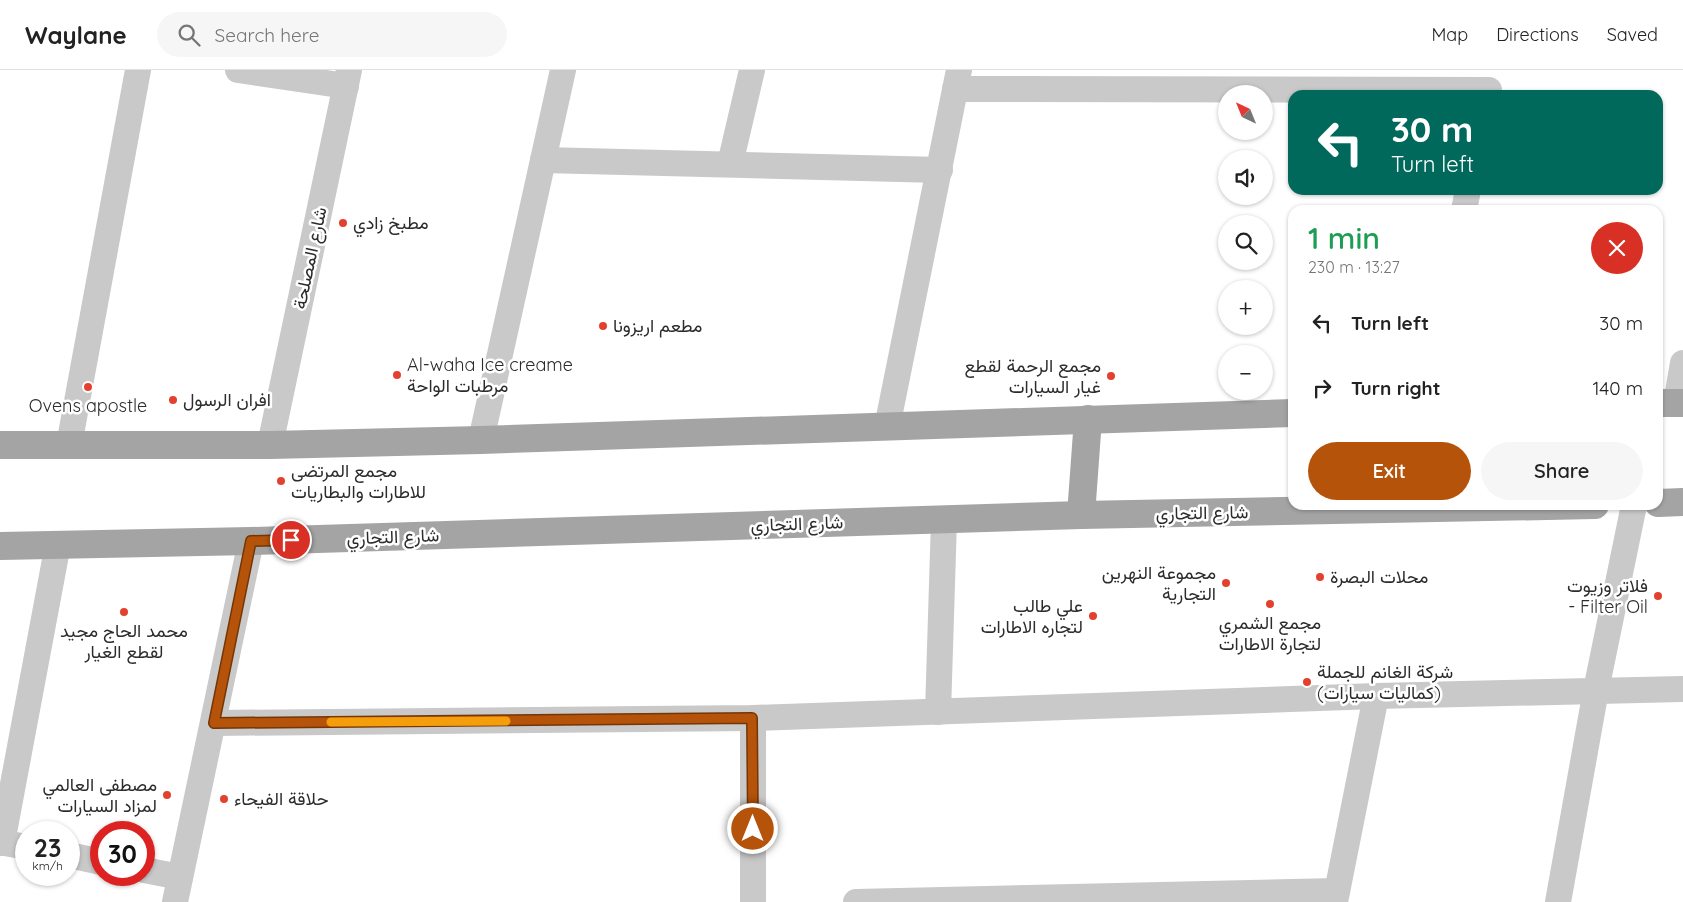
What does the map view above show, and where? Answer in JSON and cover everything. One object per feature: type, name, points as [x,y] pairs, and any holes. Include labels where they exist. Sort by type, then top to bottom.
[{"type":"main road","points":[[0,445],[270,445],[481,440],[1288,413]]},
{"type":"main road","points":[[1081,516],[1088,419]]},
{"type":"main road","points":[[1663,503],[1683,502]]},
{"type":"main road","name":"شارع التجاري","points":[[0,546],[251,541],[1081,516],[1361,510]]},
{"type":"street","points":[[69,445],[138,70]]},
{"type":"street","points":[[238,70],[348,78]]},
{"type":"street","points":[[481,440],[563,70]]},
{"type":"street","points":[[730,164],[752,70]]},
{"type":"street","name":"شارع المصلحة","points":[[270,445],[348,78]]},
{"type":"street","points":[[887,427],[957,80],[1490,85]]},
{"type":"street","points":[[543,160],[940,170]]},
{"type":"street","points":[[1672,403],[1683,363]]},
{"type":"street","points":[[1558,902],[1596,690],[1633,510]]},
{"type":"street","points":[[938,712],[944,520]]},
{"type":"street","points":[[175,902],[251,541]]},
{"type":"street","points":[[10,844],[58,544]]},
{"type":"street","points":[[214,723],[752,718],[1376,696],[1683,689]]},
{"type":"street","points":[[856,902],[1336,896],[1376,696]]},
{"type":"street","points":[[752,718],[753,902]]},
{"type":"street","points":[[155,872],[180,877]]},
{"type":"slow traffic","points":[[331,722],[506,721]]},
{"type":"place","name":"مطبخ زادي","points":[[343,223]]},
{"type":"place","name":"مطعم اريزونا","points":[[603,326]]},
{"type":"place","name":"Al-waha Ice creame مرطبات الواحة","points":[[397,375]]},
{"type":"place","name":"مجمع الرحمة لقطع غيار السيارات","points":[[1111,376]]},
{"type":"place","name":"Ovens apostle","points":[[88,387]]},
{"type":"place","name":"افران الرسول","points":[[173,400]]},
{"type":"place","name":"مجمع المرتضى للاطارات والبطاريات","points":[[281,481]]},
{"type":"place","name":"محلات البصرة","points":[[1320,577]]},
{"type":"place","name":"مجموعة النهرين التجارية","points":[[1226,583]]},
{"type":"place","name":"فلاتر وزيوت - Filter Oil","points":[[1658,596]]},
{"type":"place","name":"مجمع الشمري لتجارة الاطارات","points":[[1270,604]]},
{"type":"place","name":"محمد الحاج مجيد لقطع الغيار","points":[[124,612]]},
{"type":"place","name":"علي طالب لتجاره الاطارات","points":[[1093,616]]},
{"type":"place","name":"شركة الغانم للجملة (كماليات سيارات)","points":[[1307,682]]},
{"type":"place","name":"مصطفى العالمي لمزاد السيارات","points":[[167,795]]},
{"type":"place","name":"حلاقة الفيحاء","points":[[224,799]]},
{"type":"route","points":[[291,540],[251,541],[214,723],[752,718],[753,829]]}]
